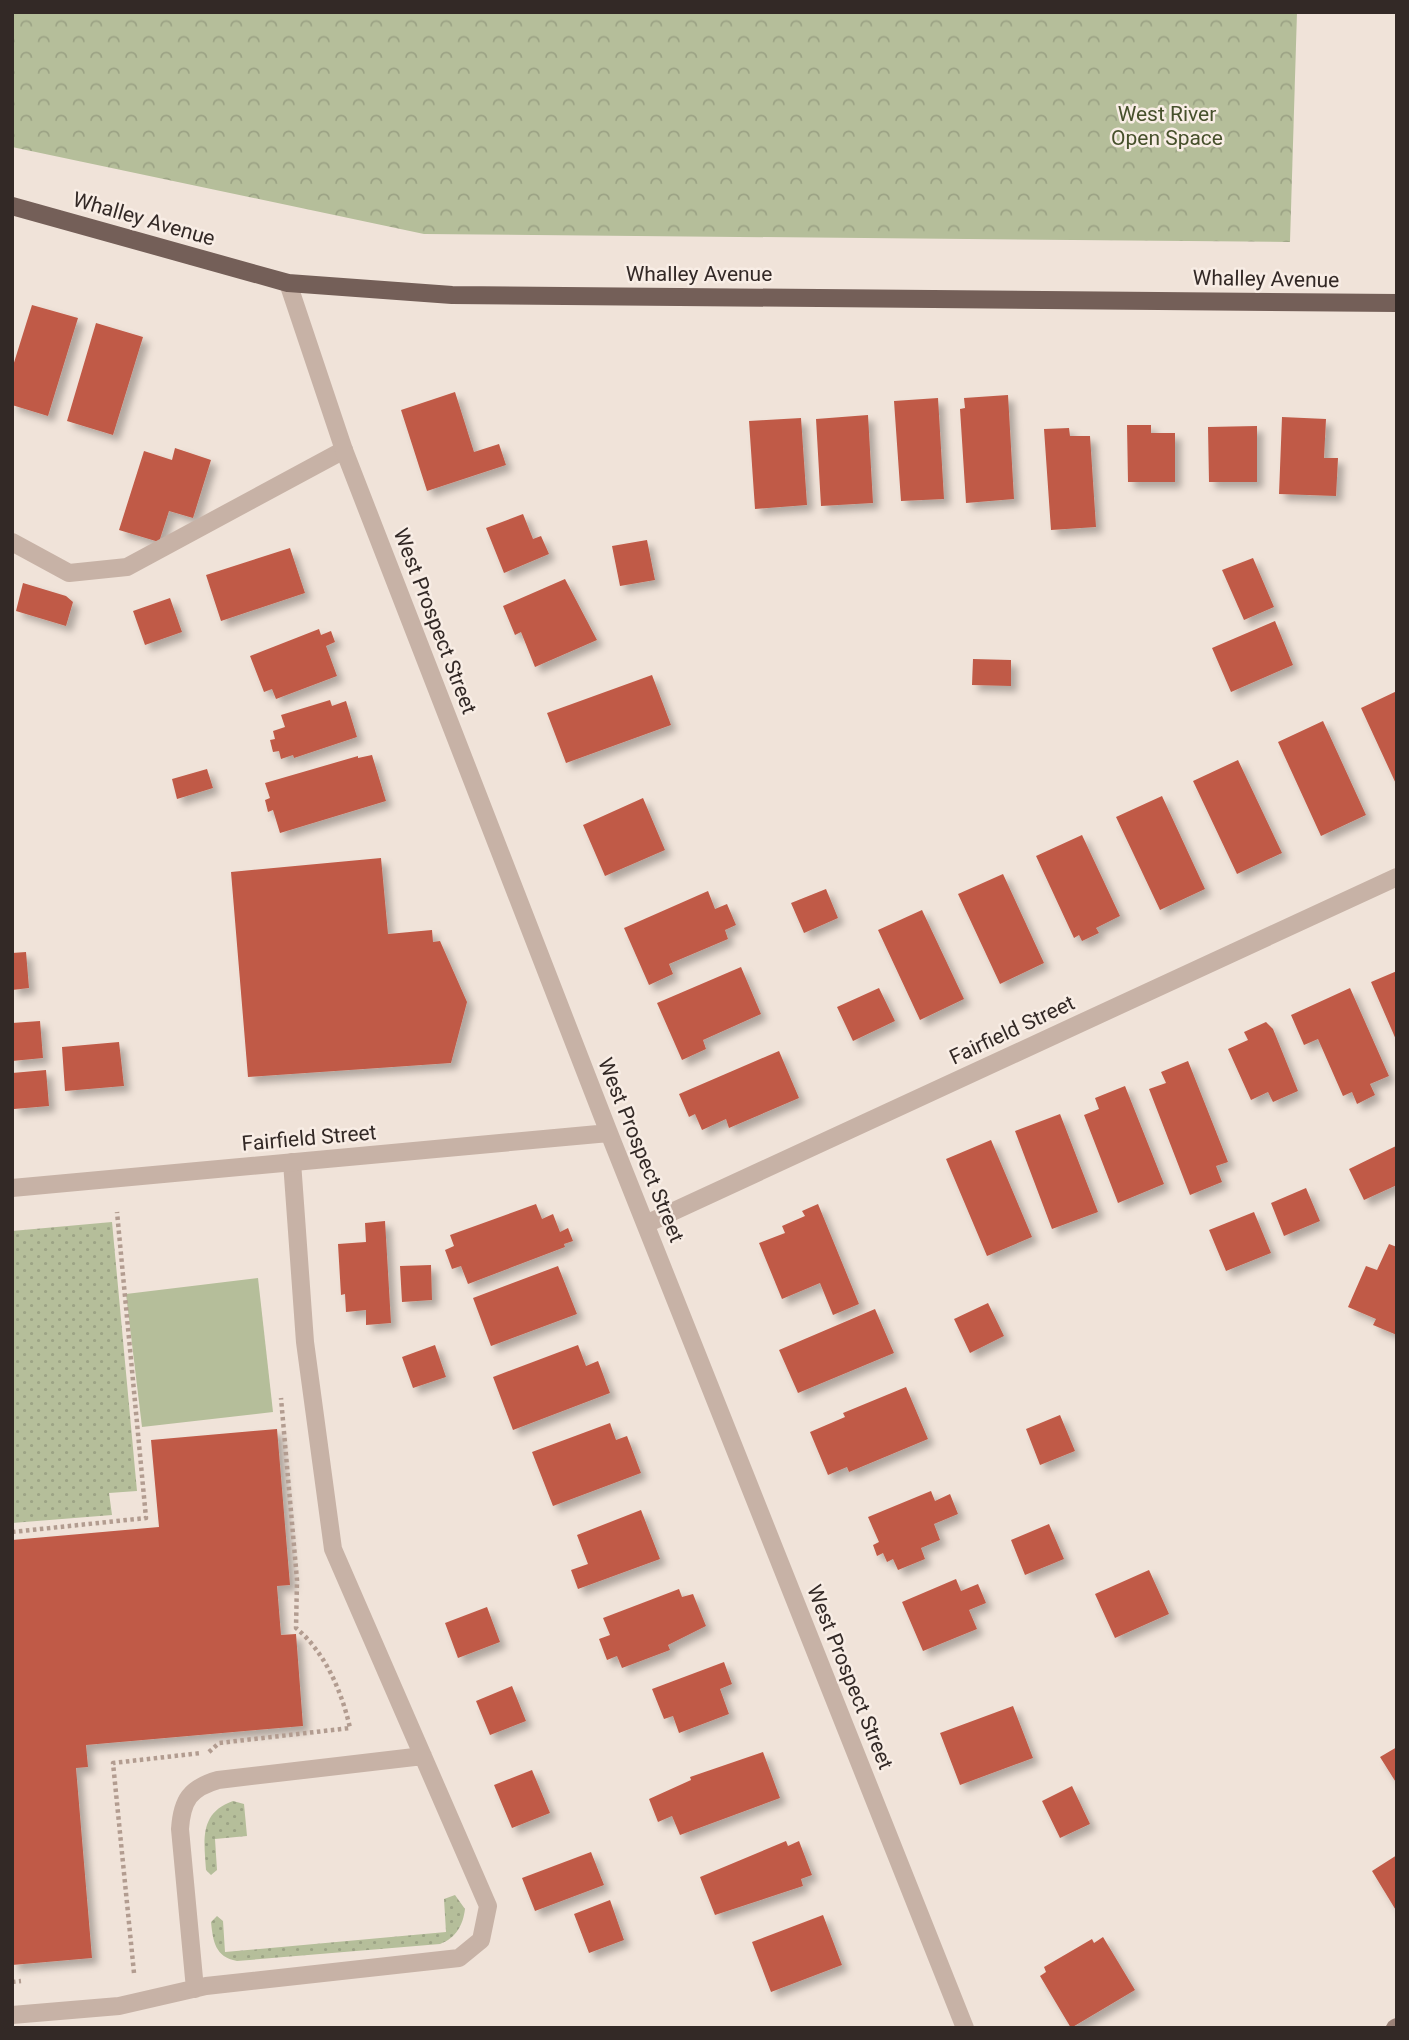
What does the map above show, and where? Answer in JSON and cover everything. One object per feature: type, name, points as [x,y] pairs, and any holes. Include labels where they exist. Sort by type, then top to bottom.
[{"type":"main road","name":"Whalley Avenue","points":[[12,206],[288,283],[452,295],[1397,303]]},
{"type":"street","name":"West Prospect Street","points":[[288,283],[344,450],[609,1133],[965,2028]]},
{"type":"street","points":[[12,542],[69,573],[127,567],[344,450]]},
{"type":"street","name":"Fairfield Street","points":[[646,1224],[1397,877]]},
{"type":"street","name":"Fairfield Street","points":[[12,1188],[609,1133]]},
{"type":"street","points":[[12,2015],[119,2006],[195,1989],[459,1958],[481,1940],[488,1906],[333,1549],[305,1342],[292,1162]]},
{"type":"street","points":[[195,1989],[180,1829],[182,1807],[189,1795],[203,1785],[218,1780],[423,1756]]},
{"type":"path","points":[[12,1532],[146,1518],[117,1212]]},
{"type":"path","points":[[135,1983],[113,1763],[209,1752],[219,1743],[350,1728],[344,1700],[310,1640],[296,1628],[297,1580],[280,1389]]},
{"type":"path","points":[[12,1982],[21,1981]]},
{"type":"green space","name":"West River Open Space","points":[[12,12],[1297,12],[1290,242],[424,234],[12,147]]},
{"type":"green space","points":[[112,1222],[137,1491],[109,1493],[112,1515],[12,1523],[12,1231]]},
{"type":"green space","points":[[258,1278],[273,1412],[142,1427],[126,1294]]},
{"type":"green space","points":[[233,1801],[244,1804],[247,1836],[215,1839],[217,1870],[211,1875],[206,1870],[206,1829],[214,1813]]},
{"type":"green space","points":[[455,1895],[465,1909],[463,1920],[454,1935],[440,1944],[237,1961],[224,1956],[214,1942],[211,1922],[217,1916],[223,1921],[225,1952],[446,1932],[444,1899]]},
{"type":"building","points":[[32,305],[78,318],[48,416],[12,405],[12,369]]},
{"type":"building","points":[[96,323],[143,337],[113,435],[67,421]]},
{"type":"building","points":[[455,392],[474,452],[499,444],[506,465],[427,491],[401,410]]},
{"type":"building","points":[[1008,395],[1014,499],[966,503],[960,409],[965,408],[964,398]]},
{"type":"building","points":[[938,398],[944,499],[901,501],[894,401]]},
{"type":"building","points":[[868,415],[873,503],[821,506],[816,419]]},
{"type":"building","points":[[1282,417],[1326,419],[1324,458],[1338,458],[1336,496],[1279,494]]},
{"type":"building","points":[[801,418],[807,505],[755,509],[749,421]]},
{"type":"building","points":[[1127,425],[1151,425],[1151,433],[1175,433],[1175,482],[1128,482]]},
{"type":"building","points":[[1257,426],[1257,482],[1209,482],[1208,427]]},
{"type":"building","points":[[1069,428],[1070,436],[1090,436],[1096,527],[1051,530],[1044,429]]},
{"type":"building","points":[[175,448],[211,460],[193,518],[169,511],[159,542],[119,530],[144,451],[172,460]]},
{"type":"building","points":[[523,514],[533,539],[541,536],[549,554],[504,573],[486,528]]},
{"type":"building","points":[[647,540],[655,580],[620,586],[612,546]]},
{"type":"building","points":[[290,548],[305,593],[221,621],[206,575]]},
{"type":"building","points":[[1253,558],[1274,607],[1244,620],[1222,570]]},
{"type":"building","points":[[565,579],[597,640],[535,667],[521,632],[515,635],[503,606]]},
{"type":"building","points":[[23,583],[66,596],[73,602],[66,626],[16,611]]},
{"type":"building","points":[[170,598],[182,632],[145,645],[133,611]]},
{"type":"building","points":[[1275,621],[1293,665],[1231,692],[1212,648]]},
{"type":"building","points":[[319,629],[321,635],[331,631],[335,642],[326,646],[337,676],[276,699],[272,689],[264,692],[250,656]]},
{"type":"building","points":[[973,659],[1011,660],[1011,686],[972,685]]},
{"type":"building","points":[[652,675],[671,725],[566,763],[547,713]]},
{"type":"building","points":[[1397,691],[1397,786],[1361,708]]},
{"type":"building","points":[[330,700],[332,706],[346,701],[357,737],[294,758],[293,755],[281,759],[279,751],[273,752],[270,740],[275,739],[273,731],[285,727],[281,715]]},
{"type":"building","points":[[1323,721],[1366,815],[1321,836],[1278,742]]},
{"type":"building","points":[[372,755],[386,801],[280,833],[273,810],[268,812],[265,800],[270,798],[265,783],[358,756]]},
{"type":"building","points":[[1238,760],[1282,853],[1237,874],[1193,781]]},
{"type":"building","points":[[207,769],[213,788],[177,799],[172,779]]},
{"type":"building","points":[[1162,796],[1205,889],[1160,910],[1116,817]]},
{"type":"building","points":[[643,798],[665,850],[605,876],[583,825]]},
{"type":"building","points":[[1082,835],[1120,916],[1096,928],[1099,933],[1082,941],[1079,935],[1074,938],[1036,856]]},
{"type":"building","points":[[381,858],[388,934],[432,930],[433,942],[440,941],[467,1002],[451,1063],[248,1077],[231,872]]},
{"type":"building","points":[[1003,874],[1044,963],[1000,984],[958,894]]},
{"type":"building","points":[[826,889],[838,918],[804,933],[791,903]]},
{"type":"building","points":[[708,891],[715,909],[727,904],[736,925],[725,930],[728,939],[669,964],[673,974],[649,985],[624,928]]},
{"type":"building","points":[[922,910],[964,999],[920,1020],[878,930]]},
{"type":"building","points":[[26,952],[29,988],[12,990],[12,953]]},
{"type":"building","points":[[741,967],[761,1014],[703,1040],[706,1049],[682,1060],[657,1003]]},
{"type":"building","points":[[1397,971],[1397,1042],[1371,982]]},
{"type":"building","points":[[879,988],[895,1021],[853,1041],[837,1007]]},
{"type":"building","points":[[1350,988],[1389,1076],[1370,1084],[1375,1095],[1357,1104],[1352,1092],[1343,1096],[1318,1039],[1304,1045],[1291,1015]]},
{"type":"building","points":[[40,1021],[43,1058],[12,1061],[12,1023]]},
{"type":"building","points":[[1266,1022],[1273,1029],[1298,1091],[1273,1102],[1268,1092],[1251,1100],[1228,1049],[1248,1040],[1244,1032]]},
{"type":"building","points":[[119,1042],[124,1086],[65,1091],[62,1047]]},
{"type":"building","points":[[779,1051],[799,1098],[729,1128],[726,1119],[702,1130],[695,1114],[689,1117],[679,1094]]},
{"type":"building","points":[[1188,1061],[1228,1162],[1216,1166],[1222,1182],[1190,1195],[1149,1089],[1166,1083],[1161,1072]]},
{"type":"building","points":[[46,1070],[49,1106],[14,1109],[12,1073]]},
{"type":"building","points":[[1125,1086],[1164,1184],[1118,1203],[1084,1115],[1099,1109],[1095,1098]]},
{"type":"building","points":[[1060,1114],[1098,1212],[1052,1229],[1015,1131]]},
{"type":"building","points":[[991,1140],[1032,1237],[987,1256],[946,1159]]},
{"type":"building","points":[[1396,1146],[1397,1185],[1364,1200],[1349,1169]]},
{"type":"building","points":[[1306,1188],[1320,1221],[1284,1236],[1271,1203]]},
{"type":"building","points":[[536,1204],[542,1219],[553,1214],[560,1232],[568,1228],[573,1241],[564,1244],[565,1247],[468,1284],[461,1266],[452,1269],[445,1250],[454,1246],[450,1235]]},
{"type":"building","points":[[818,1204],[859,1304],[833,1315],[820,1283],[782,1299],[759,1243],[785,1233],[782,1226],[805,1216],[802,1211]]},
{"type":"building","points":[[1254,1212],[1271,1253],[1226,1271],[1209,1230]]},
{"type":"building","points":[[385,1221],[391,1323],[366,1325],[366,1310],[346,1312],[345,1294],[341,1295],[338,1244],[366,1242],[365,1223]]},
{"type":"building","points":[[1389,1244],[1397,1247],[1397,1335],[1373,1325],[1376,1319],[1348,1307],[1366,1266],[1377,1270]]},
{"type":"building","points":[[431,1265],[432,1300],[402,1302],[400,1266]]},
{"type":"building","points":[[558,1266],[577,1314],[491,1346],[473,1298]]},
{"type":"building","points":[[988,1303],[1004,1336],[970,1353],[954,1319]]},
{"type":"building","points":[[875,1309],[894,1353],[798,1393],[779,1350]]},
{"type":"building","points":[[435,1345],[446,1377],[413,1388],[402,1357]]},
{"type":"building","points":[[578,1345],[586,1366],[598,1361],[610,1393],[513,1430],[493,1377]]},
{"type":"building","points":[[906,1387],[928,1439],[849,1472],[847,1467],[828,1475],[810,1432],[845,1417],[843,1413]]},
{"type":"building","points":[[1060,1415],[1075,1451],[1040,1465],[1026,1429]]},
{"type":"building","points":[[610,1423],[616,1440],[627,1436],[641,1473],[553,1506],[532,1452]]},
{"type":"building","points":[[277,1429],[290,1585],[277,1586],[281,1635],[296,1634],[303,1726],[86,1745],[88,1767],[76,1768],[92,1958],[12,1965],[12,1540],[159,1527],[151,1440]]},
{"type":"building","points":[[931,1491],[935,1501],[950,1494],[958,1514],[934,1524],[940,1540],[921,1548],[925,1559],[898,1570],[893,1559],[887,1562],[883,1553],[877,1556],[873,1545],[879,1542],[868,1517]]},
{"type":"building","points":[[641,1510],[660,1559],[578,1589],[571,1570],[588,1564],[577,1535]]},
{"type":"building","points":[[1049,1524],[1064,1559],[1025,1575],[1011,1540]]},
{"type":"building","points":[[1149,1570],[1169,1614],[1115,1638],[1095,1594]]},
{"type":"building","points":[[956,1579],[961,1591],[978,1584],[986,1603],[969,1610],[977,1629],[923,1651],[902,1602]]},
{"type":"building","points":[[679,1589],[682,1597],[693,1594],[706,1626],[668,1645],[670,1650],[622,1668],[617,1656],[607,1660],[599,1639],[610,1635],[603,1618]]},
{"type":"building","points":[[487,1607],[500,1642],[458,1658],[445,1623]]},
{"type":"building","points":[[724,1662],[732,1684],[720,1689],[729,1714],[679,1733],[673,1716],[664,1719],[652,1689]]},
{"type":"building","points":[[512,1686],[526,1721],[490,1735],[476,1701]]},
{"type":"building","points":[[1013,1706],[1033,1758],[960,1785],[940,1733]]},
{"type":"building","points":[[1397,1747],[1397,1784],[1380,1757]]},
{"type":"building","points":[[763,1752],[780,1798],[680,1835],[672,1816],[658,1822],[649,1799],[691,1780],[690,1777]]},
{"type":"building","points":[[532,1770],[550,1813],[512,1828],[494,1785]]},
{"type":"building","points":[[1072,1786],[1090,1824],[1060,1838],[1042,1801]]},
{"type":"building","points":[[786,1841],[788,1846],[799,1841],[812,1875],[801,1879],[803,1886],[715,1915],[700,1877]]},
{"type":"building","points":[[591,1852],[604,1885],[535,1911],[522,1878]]},
{"type":"building","points":[[1397,1855],[1397,1912],[1372,1871]]},
{"type":"building","points":[[610,1900],[624,1940],[589,1953],[574,1914]]},
{"type":"building","points":[[823,1915],[842,1965],[771,1992],[752,1942]]},
{"type":"building","points":[[1103,1937],[1135,1990],[1071,2028],[1040,1976],[1046,1972],[1044,1967],[1092,1939],[1094,1943]]}]
